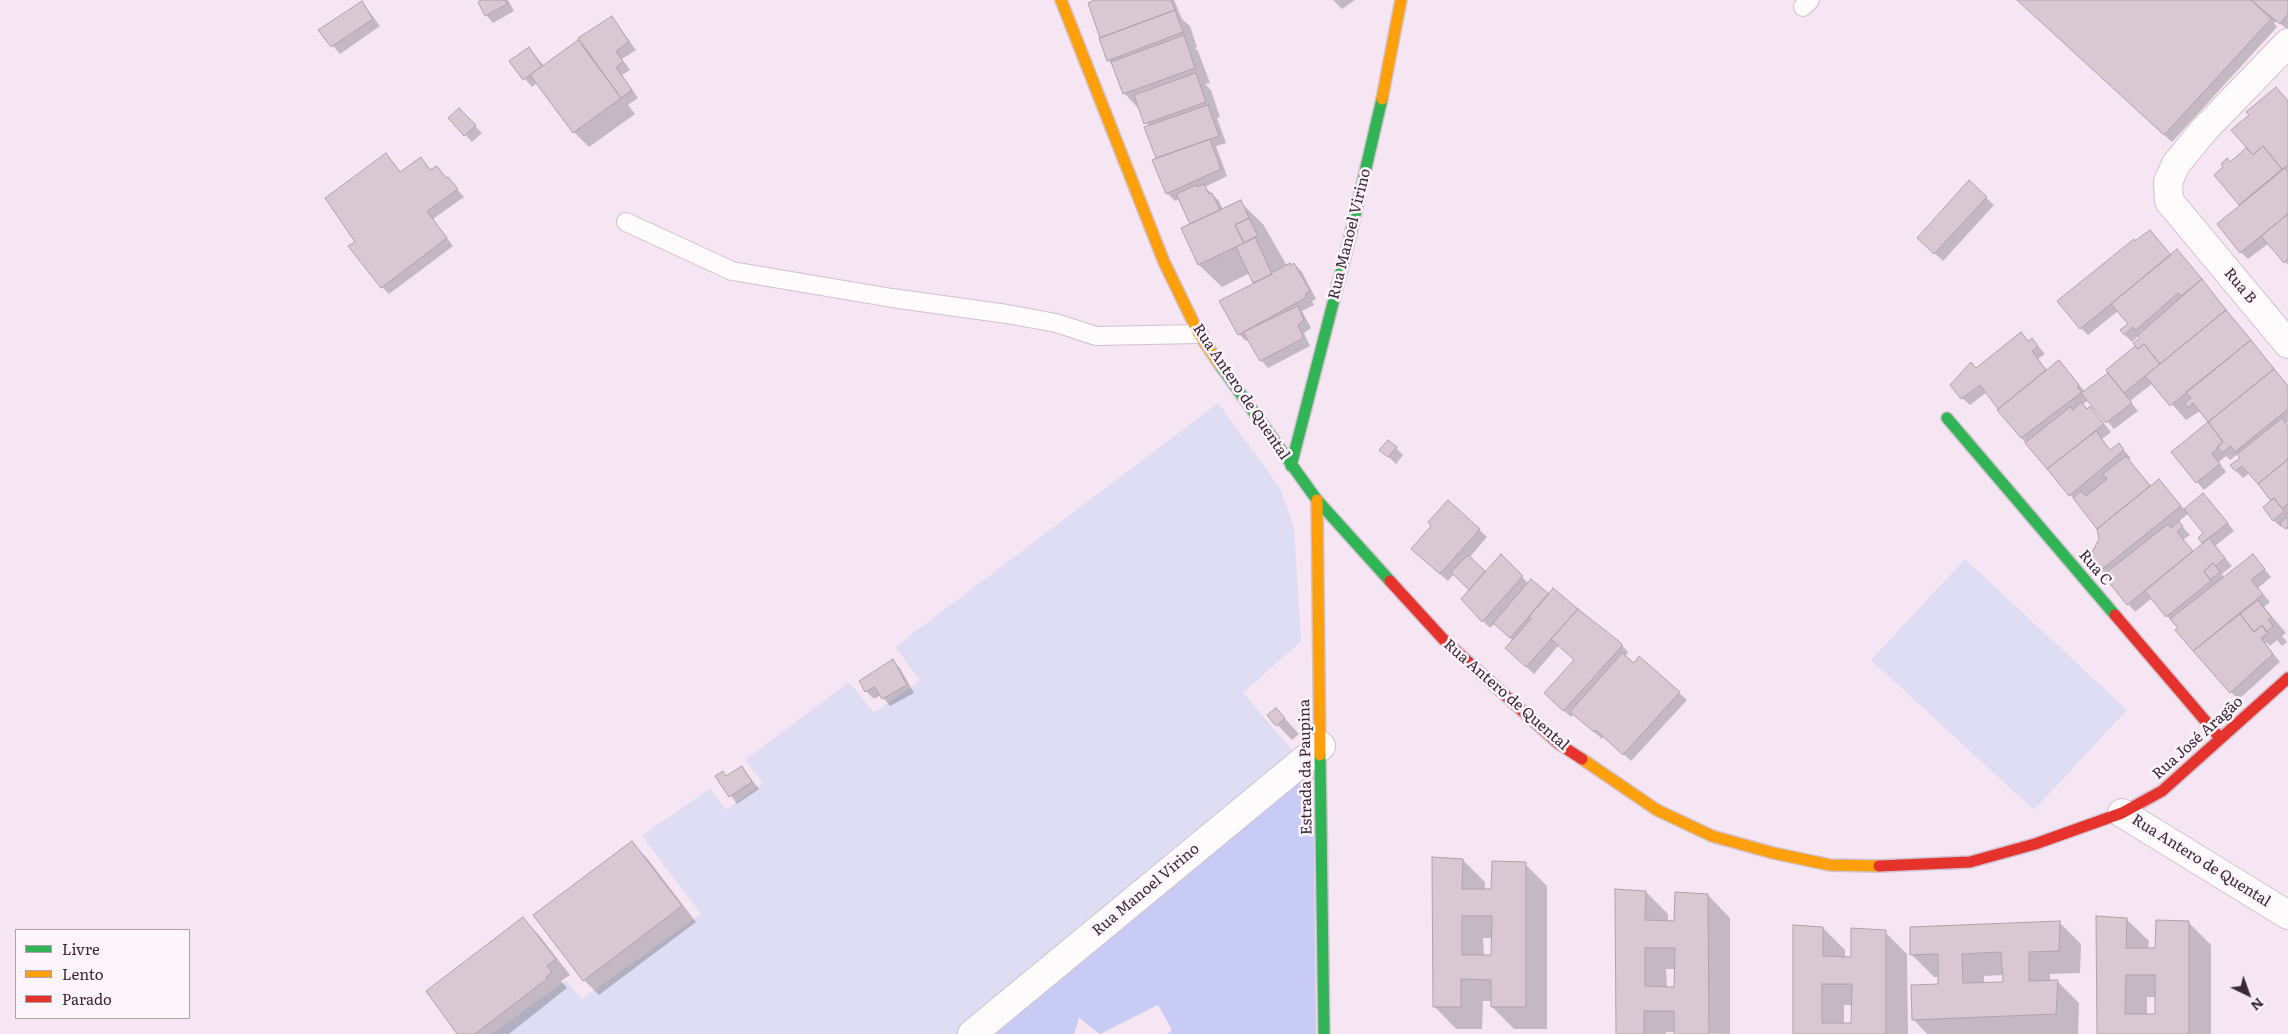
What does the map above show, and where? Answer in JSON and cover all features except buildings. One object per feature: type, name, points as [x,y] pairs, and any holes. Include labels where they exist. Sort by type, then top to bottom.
[{"type":"street","name":"Rua Antero de Quental","points":[[1060,0],[1164,262],[1199,334],[1317,500],[1444,640],[1559,744],[1657,810],[1712,836],[1773,853],[1830,865],[1899,866],[1970,862],[2036,844],[2122,813],[2288,915]]},
{"type":"street","name":"Rua Manoel Virino","points":[[1291,466],[1348,245],[1380,108],[1401,0]]},
{"type":"street","name":"Rua B","points":[[2288,43],[2204,130],[2176,164],[2168,182],[2169,201],[2288,344]]},
{"type":"street","name":"Rua C","points":[[1947,418],[2220,738]]},
{"type":"street","name":"Estrada da Paupina","points":[[1317,500],[1324,1034]]},
{"type":"street","name":"Rua José Aragão","points":[[2122,813],[2162,791],[2288,678]]},
{"type":"street","name":"Rua Manoel Virino","points":[[972,1034],[1320,746]]},
{"type":"lane","points":[[626,222],[732,271],[1048,322],[1096,336],[1199,334]]},
{"type":"shaded area","points":[[1218,403],[1280,488],[1294,527],[1301,641],[1243,693],[1298,757],[961,1034],[492,1034],[566,980],[582,999],[701,914],[642,836],[710,788],[726,810],[763,783],[745,760],[849,682],[874,713],[920,680],[895,647]]},
{"type":"shaded area","points":[[1965,559],[2127,710],[2034,810],[1871,660]]},
{"type":"shaded area","points":[[1313,764],[1316,1034],[1167,1034],[1172,1030],[1158,1005],[1100,1034],[1079,1018],[1074,1034],[983,1034]]},
{"type":"traffic: fast","points":[[1291,466],[1348,245],[1382,99]]},
{"type":"traffic: fast","points":[[1220,365],[1317,500],[1390,581]]},
{"type":"traffic: fast","points":[[1947,418],[2115,615]]},
{"type":"traffic: fast","points":[[1320,755],[1324,1034]]},
{"type":"traffic: slow","points":[[1061,0],[1164,262],[1199,334],[1220,365]]},
{"type":"traffic: slow","points":[[1382,99],[1401,0]]},
{"type":"traffic: slow","points":[[1317,500],[1320,755]]},
{"type":"traffic: slow","points":[[1582,759],[1657,810],[1712,836],[1773,853],[1830,865],[1879,866]]},
{"type":"traffic: jam","points":[[1390,581],[1444,640],[1559,744],[1582,759]]},
{"type":"traffic: jam","points":[[2115,615],[2220,738]]},
{"type":"traffic: jam","points":[[1879,866],[1970,862],[2035,844],[2122,813],[2162,791],[2288,678]]}]
